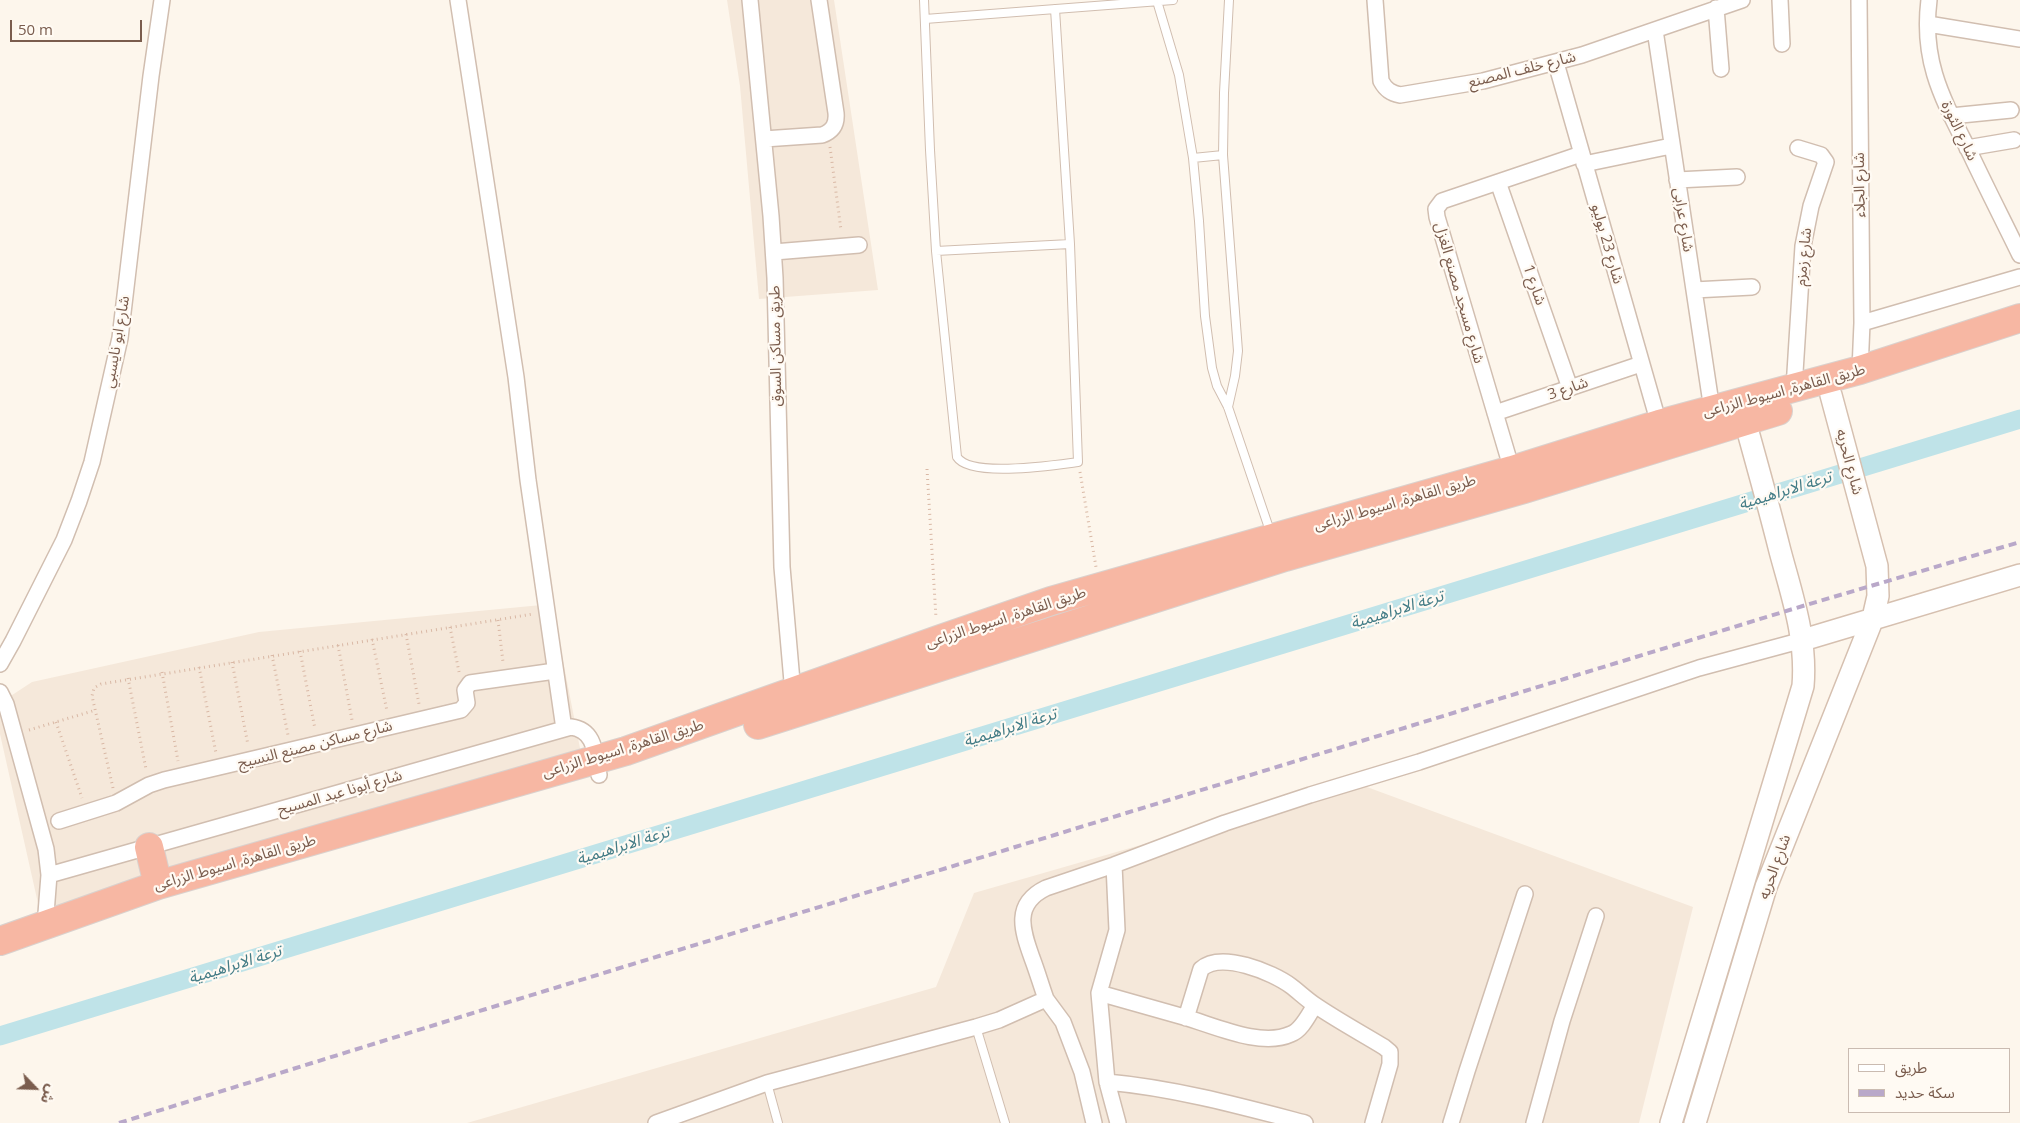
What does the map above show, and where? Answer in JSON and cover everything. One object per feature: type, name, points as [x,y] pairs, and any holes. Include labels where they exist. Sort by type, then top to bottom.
[{"type":"highway","name":"طريق القاهرة, اسيوط الزراعى","points":[[597,767],[626,751],[1051,601],[1512,470],[1659,424],[1860,370],[2020,318]]},
{"type":"highway","name":"طريق القاهرة, اسيوط الزراعى","points":[[0,941],[158,885],[464,805],[597,767],[1285,557],[1524,488],[1831,395],[1912,367],[2020,335]]},
{"type":"highway","name":"طريق القاهرة, اسيوط الزراعى","points":[[0,959],[48,944],[167,901],[464,805]]},
{"type":"highway","points":[[149,847],[158,885]]},
{"type":"main road","name":"شارع الحريه","points":[[1695,1123],[1766,887],[1873,618],[1878,585],[1873,547],[1831,395]]},
{"type":"main road","name":"شارع الحريه","points":[[1671,1123],[1801,694],[1805,663],[1803,640],[1745,421]]},
{"type":"main road","points":[[1803,640],[2020,574]]},
{"type":"street","name":"شارع ابو نايسبي","points":[[0,664],[64,540],[94,453],[120,338],[151,76],[162,0]]},
{"type":"street","points":[[458,0],[516,377],[528,480],[564,729]]},
{"type":"street","name":"طريق مساكن السوق","points":[[750,0],[774,252],[782,567],[793,693]]},
{"type":"street","points":[[764,139],[822,135],[828,133],[835,124],[836,119],[819,0]]},
{"type":"street","name":"شارع خلف المصنع","points":[[1375,0],[1382,81],[1392,93],[1400,95],[1492,79],[1556,62],[1608,47],[1742,0]]},
{"type":"street","points":[[1780,0],[1782,44]]},
{"type":"street","name":"شارع الجلاء","points":[[1859,0],[1862,323],[1860,370]]},
{"type":"street","name":"شارع الثورة","points":[[1929,0],[1928,24],[1932,69],[1938,88],[2020,255]]},
{"type":"street","points":[[1716,8],[1721,69]]},
{"type":"street","points":[[1928,24],[2020,39]]},
{"type":"street","name":"شارع عرابى","points":[[1655,30],[1712,410]]},
{"type":"street","name":"شارع 23 يوليو","points":[[1556,62],[1659,424]]},
{"type":"street","points":[[1951,116],[2011,110]]},
{"type":"street","points":[[1967,148],[2014,140]]},
{"type":"street","name":"شارع مسجد مصنع الغزل","points":[[1512,470],[1436,213],[1438,205],[1442,201],[1498,182],[1583,159],[1671,146]]},
{"type":"street","name":"شارع زمزم","points":[[1794,388],[1805,233],[1811,206],[1826,162],[1821,155],[1798,148]]},
{"type":"street","points":[[1677,180],[1737,177]]},
{"type":"street","name":"شارع 1","points":[[1498,182],[1570,388]]},
{"type":"street","points":[[774,252],[859,244]]},
{"type":"street","points":[[1862,323],[2020,277]]},
{"type":"street","points":[[1694,290],[1752,287]]},
{"type":"street","name":"شارع 3","points":[[1494,413],[1641,364]]},
{"type":"street","points":[[1094,1123],[1082,1072],[1063,1022],[1046,999],[1024,936],[1022,916],[1024,909],[1037,892],[1225,823],[1300,798],[1419,762],[1682,674],[1803,640]]},
{"type":"street","points":[[466,707],[465,690],[467,684],[555,671]]},
{"type":"street","points":[[0,692],[6,704],[46,850],[49,875],[45,926]]},
{"type":"street","name":"شارع مساكن مصنع النسيج","points":[[59,821],[116,803],[149,785],[180,776],[461,710],[466,707]]},
{"type":"street","name":"شارع أبونا عبد المسيح","points":[[49,875],[571,727],[584,731],[593,743],[597,767]]},
{"type":"street","points":[[1114,865],[1117,930],[1099,993],[1107,1082],[1118,1123]]},
{"type":"street","points":[[1451,1123],[1525,894]]},
{"type":"street","points":[[1534,1123],[1562,1021],[1596,916]]},
{"type":"street","points":[[1186,1018],[1202,969],[1213,963],[1236,964],[1263,971],[1291,986],[1315,1005],[1390,1052],[1390,1064],[1372,1123]]},
{"type":"street","points":[[1099,993],[1186,1018],[1220,1030],[1270,1039],[1292,1034],[1300,1027],[1315,1005]]},
{"type":"street","points":[[656,1123],[767,1083],[1000,1020],[1046,999]]},
{"type":"street","points":[[1107,1082],[1140,1085],[1196,1096],[1305,1123]]},
{"type":"lane","points":[[924,0],[936,251],[957,457],[962,463],[976,468],[1029,468],[1078,462],[1070,244],[1055,9]]},
{"type":"lane","points":[[925,19],[1173,0]]},
{"type":"lane","points":[[1228,407],[1235,376],[1238,343],[1223,155],[1229,0]]},
{"type":"lane","points":[[1157,1],[1179,75],[1193,158],[1208,343],[1212,368],[1217,386],[1228,407],[1272,538]]},
{"type":"lane","points":[[1193,158],[1223,155]]},
{"type":"lane","points":[[936,251],[1070,244]]},
{"type":"lane","points":[[976,1027],[1005,1123]]},
{"type":"lane","points":[[767,1083],[778,1123]]},
{"type":"path","points":[[828,133],[843,246]]},
{"type":"path","points":[[1078,462],[1099,588]]},
{"type":"path","points":[[927,469],[938,640]]},
{"type":"path","points":[[116,803],[92,696],[94,688],[101,684],[162,672],[547,612]]},
{"type":"path","points":[[498,620],[505,678]]},
{"type":"path","points":[[450,627],[466,707]]},
{"type":"path","points":[[406,634],[422,719]]},
{"type":"path","points":[[372,640],[390,727]]},
{"type":"path","points":[[338,645],[355,735]]},
{"type":"path","points":[[300,651],[318,744]]},
{"type":"path","points":[[272,655],[291,751]]},
{"type":"path","points":[[232,662],[251,760]]},
{"type":"path","points":[[199,667],[219,768]]},
{"type":"path","points":[[162,672],[180,776]]},
{"type":"path","points":[[128,678],[149,785]]},
{"type":"path","points":[[28,731],[96,710]]},
{"type":"path","points":[[56,722],[87,813]]},
{"type":"shaded area","points":[[727,0],[834,0],[878,290],[759,299],[740,86]]},
{"type":"shaded area","points":[[552,604],[585,774],[202,880],[46,939],[0,734],[0,703],[32,682],[259,632]]},
{"type":"shaded area","points":[[1356,783],[1693,907],[1639,1123],[467,1123],[936,987],[974,893]]},
{"type":"waterway","name":"ترعة الابراهيمية","points":[[0,1036],[2020,419]]},
{"type":"railway","points":[[119,1123],[1796,608],[2020,542]]}]
